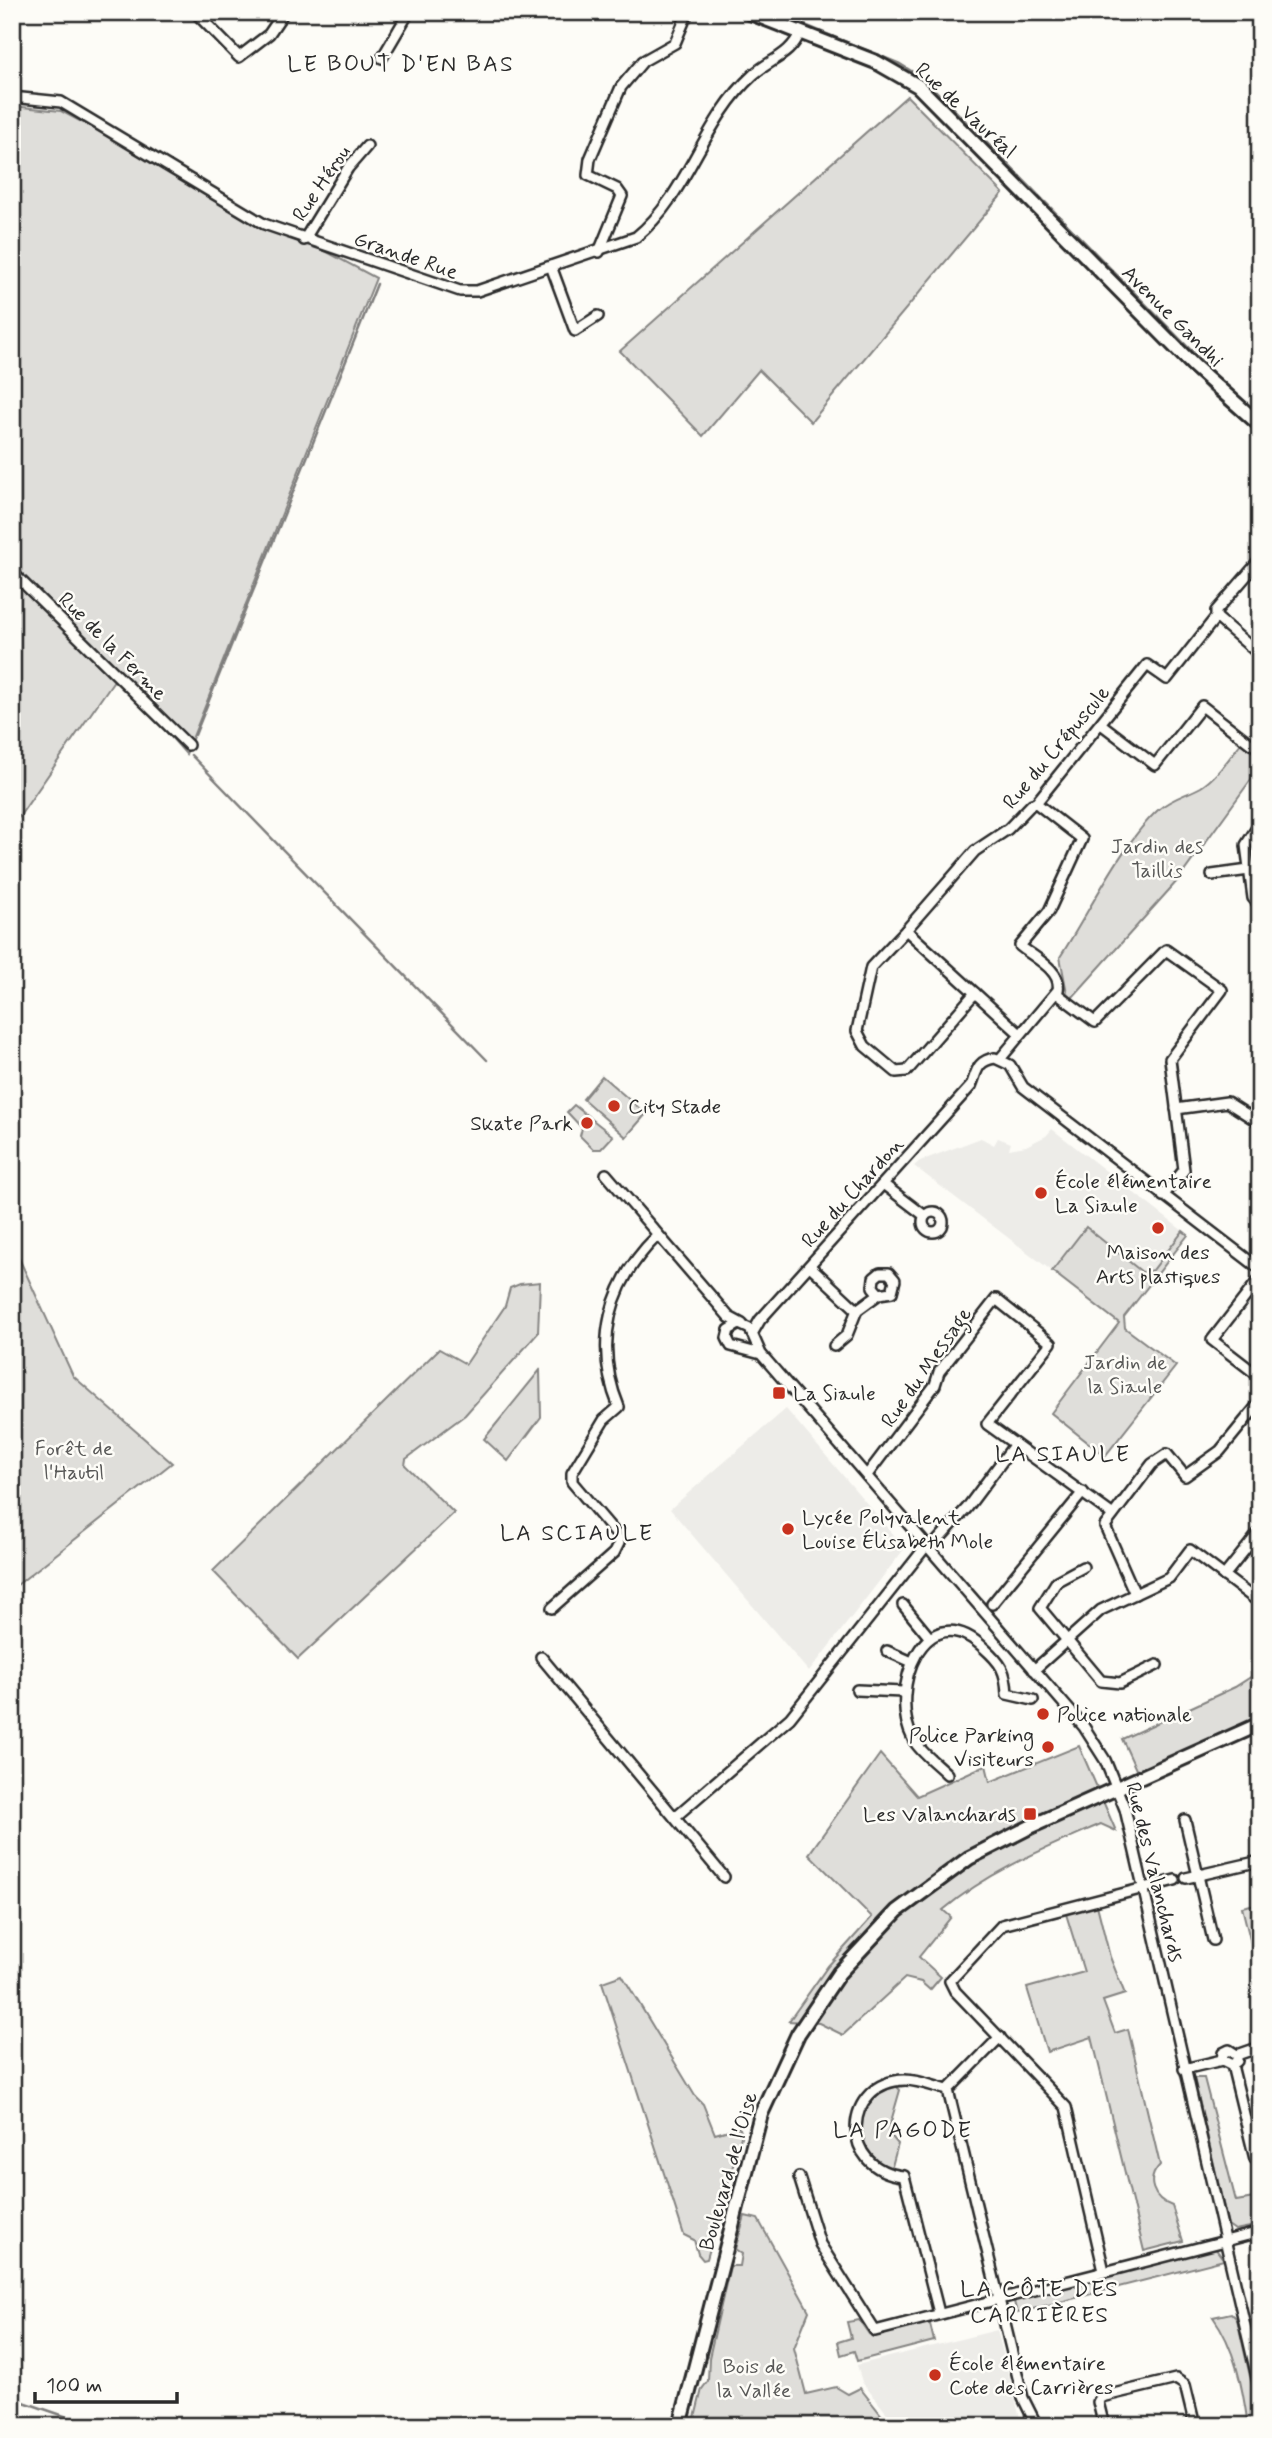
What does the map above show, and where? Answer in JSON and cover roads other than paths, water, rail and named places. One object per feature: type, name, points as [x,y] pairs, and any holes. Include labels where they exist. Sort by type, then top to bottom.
[{"type":"main road","name":"Rue de Vauréal","points":[[748,12],[889,68],[918,86],[1091,261]]},
{"type":"main road","name":"Avenue Gandhi","points":[[1091,261],[1210,382],[1260,425]]},
{"type":"main road","name":"Boulevard de l'Oise","points":[[680,2426],[757,2127],[781,2067],[823,1995],[884,1923],[945,1874],[1000,1841],[1260,1724]]},
{"type":"street","points":[[195,12],[239,57],[269,34],[285,12]]},
{"type":"street","points":[[382,58],[409,12]]},
{"type":"street","points":[[599,252],[622,195],[617,189],[588,175],[590,159],[621,87],[643,61],[675,43],[688,12]]},
{"type":"street","name":"Grande Rue","points":[[12,97],[61,102],[264,224],[304,240],[460,291],[477,292],[636,237],[649,226],[676,191],[718,116],[753,75],[790,49],[800,32]]},
{"type":"street","name":"Rue Hérou","points":[[304,240],[348,168],[367,146]]},
{"type":"street","points":[[551,266],[575,331],[598,316]]},
{"type":"street","points":[[1260,560],[1216,611],[1216,617],[1260,655]]},
{"type":"street","name":"Rue de la Ferme","points":[[12,572],[188,745]]},
{"type":"street","name":"Rue du Crépuscule","points":[[975,993],[907,1071],[896,1072],[865,1046],[857,1031],[871,967],[975,851],[1008,829],[1036,803],[1147,664],[1167,679],[1216,617]]},
{"type":"street","points":[[1101,724],[1155,765],[1202,706],[1251,744],[1260,747]]},
{"type":"street","points":[[1036,803],[1082,839],[1049,911],[1020,946],[1054,972],[1060,986],[1000,1059],[1010,1065],[1023,1087],[1260,1269]]},
{"type":"street","points":[[1260,823],[1246,845],[1253,898],[1260,906]]},
{"type":"street","points":[[1212,875],[1249,870]]},
{"type":"street","points":[[906,930],[1020,1034]]},
{"type":"street","points":[[1056,993],[1095,1022],[1166,950],[1222,990],[1172,1052],[1170,1059],[1184,1170],[1163,1196]]},
{"type":"street","name":"Rue du Chardon","points":[[752,1336],[760,1320],[971,1086],[976,1068],[982,1062],[1000,1059]]},
{"type":"street","points":[[1176,1110],[1227,1102],[1260,1123]]},
{"type":"street","points":[[606,1174],[729,1317],[744,1325],[752,1336],[750,1345],[742,1349]]},
{"type":"street","points":[[883,1184],[925,1216]]},
{"type":"street","points":[[552,1608],[614,1553],[619,1543],[617,1535],[572,1482],[572,1473],[604,1420],[619,1407],[607,1367],[607,1323],[625,1276],[657,1236]]},
{"type":"street","points":[[810,1266],[857,1310]]},
{"type":"street","points":[[1260,1278],[1212,1340],[1260,1377]]},
{"type":"street","points":[[834,1346],[847,1335],[857,1310],[879,1294]]},
{"type":"street","name":"Rue du Message","points":[[867,1475],[935,1385],[939,1372],[996,1299],[1051,1343],[987,1424],[1015,1444]]},
{"type":"street","points":[[729,1317],[729,1344],[761,1354]]},
{"type":"street","name":"Rue du Chardon","points":[[744,1325],[760,1320]]},
{"type":"street","points":[[731,1328],[744,1325]]},
{"type":"street","name":"Rue des Valanchards","points":[[752,1336],[761,1354],[1095,1740],[1118,1788],[1260,2390]]},
{"type":"street","points":[[1135,1594],[1105,1526],[1152,1464],[1167,1454],[1185,1476],[1220,1451],[1260,1402]]},
{"type":"street","points":[[675,1817],[790,1718],[929,1547],[967,1507],[1015,1444],[1113,1515]]},
{"type":"street","points":[[992,1604],[1083,1492]]},
{"type":"street","points":[[1224,1576],[1260,1531]]},
{"type":"street","points":[[1034,1670],[1101,1610],[1169,1578],[1190,1550],[1260,1603]]},
{"type":"street","points":[[1083,1567],[1057,1580],[1040,1608],[1101,1681],[1120,1683],[1157,1665]]},
{"type":"street","points":[[902,1605],[930,1638]]},
{"type":"street","points":[[947,1774],[914,1741],[905,1720],[902,1692],[912,1662],[930,1638],[945,1629],[960,1630],[975,1639],[1000,1663],[1006,1674],[1007,1693],[1033,1700]]},
{"type":"street","points":[[887,1651],[912,1662]]},
{"type":"street","points":[[541,1657],[724,1877]]},
{"type":"street","points":[[857,1690],[902,1692]]},
{"type":"street","points":[[1185,1820],[1213,1940]]},
{"type":"street","points":[[1186,1878],[1260,1861]]},
{"type":"street","points":[[1104,2271],[1068,2110],[950,1983],[953,1975],[998,1928],[1026,1917],[1175,1880]]},
{"type":"street","points":[[948,2090],[1000,2037]]},
{"type":"street","points":[[1255,2159],[1232,2065],[1237,2055],[1260,2047]]},
{"type":"street","points":[[1223,2060],[1223,2053],[1229,2050],[1237,2055]]},
{"type":"street","points":[[1184,2069],[1223,2060],[1232,2065]]},
{"type":"street","points":[[939,2314],[904,2176],[885,2173],[873,2166],[860,2148],[856,2127],[864,2102],[884,2086],[909,2080],[948,2090]]},
{"type":"street","points":[[948,2090],[1023,2398],[1037,2426]]},
{"type":"street","points":[[799,2177],[820,2244],[875,2331],[1260,2232]]},
{"type":"street","points":[[1104,2426],[1098,2402],[1103,2396],[1176,2379],[1185,2385],[1195,2426]]},
{"type":"waterway","points":[[773,12],[900,64],[924,79],[1230,390]]},
{"type":"waterway","points":[[1059,238],[1207,389],[1260,434]]},
{"type":"waterway","points":[[195,735],[377,284]]},
{"type":"waterway","points":[[1245,404],[1260,415]]},
{"type":"waterway","points":[[191,755],[487,1060]]},
{"type":"waterway","points":[[12,2398],[79,2421],[128,2426]]},
{"type":"place","name":"City Stade","points":[[614,1106]]},
{"type":"place","name":"Skate Park","points":[[587,1123]]},
{"type":"place","name":"École élémentaire La Siaule","points":[[1041,1193]]},
{"type":"place","name":"Maison des Arts plastiques","points":[[1158,1228]]},
{"type":"place","name":"La Siaule","points":[[779,1393]]},
{"type":"place","name":"Lycée Polyvalent Louise Élisabeth Mole","points":[[788,1529]]},
{"type":"place","name":"Police nationale","points":[[1043,1714]]},
{"type":"place","name":"Police Parking Visiteurs","points":[[1048,1747]]},
{"type":"place","name":"Les Valanchards","points":[[1030,1814]]},
{"type":"place","name":"École élémentaire Cote des Carrières","points":[[935,2375]]},
{"type":"district","name":"LE BOUT D'EN BAS","points":[[401,63]]},
{"type":"district","name":"LA SIAULE","points":[[1063,1453]]},
{"type":"district","name":"LA SCIAULE","points":[[577,1532]]},
{"type":"district","name":"LA PAGODE","points":[[903,2129]]},
{"type":"district","name":"LA CÔTE DES CARRIÈRES","points":[[1040,2301]]},
{"type":"park label","name":"Jardin des Taillis","points":[[1157,858]]},
{"type":"park label","name":"Jardin de la Siaule","points":[[1125,1374]]},
{"type":"park label","name":"Forêt de l'Hautil","points":[[74,1460]]},
{"type":"park label","name":"Bois de la Vallée","points":[[754,2378]]}]
